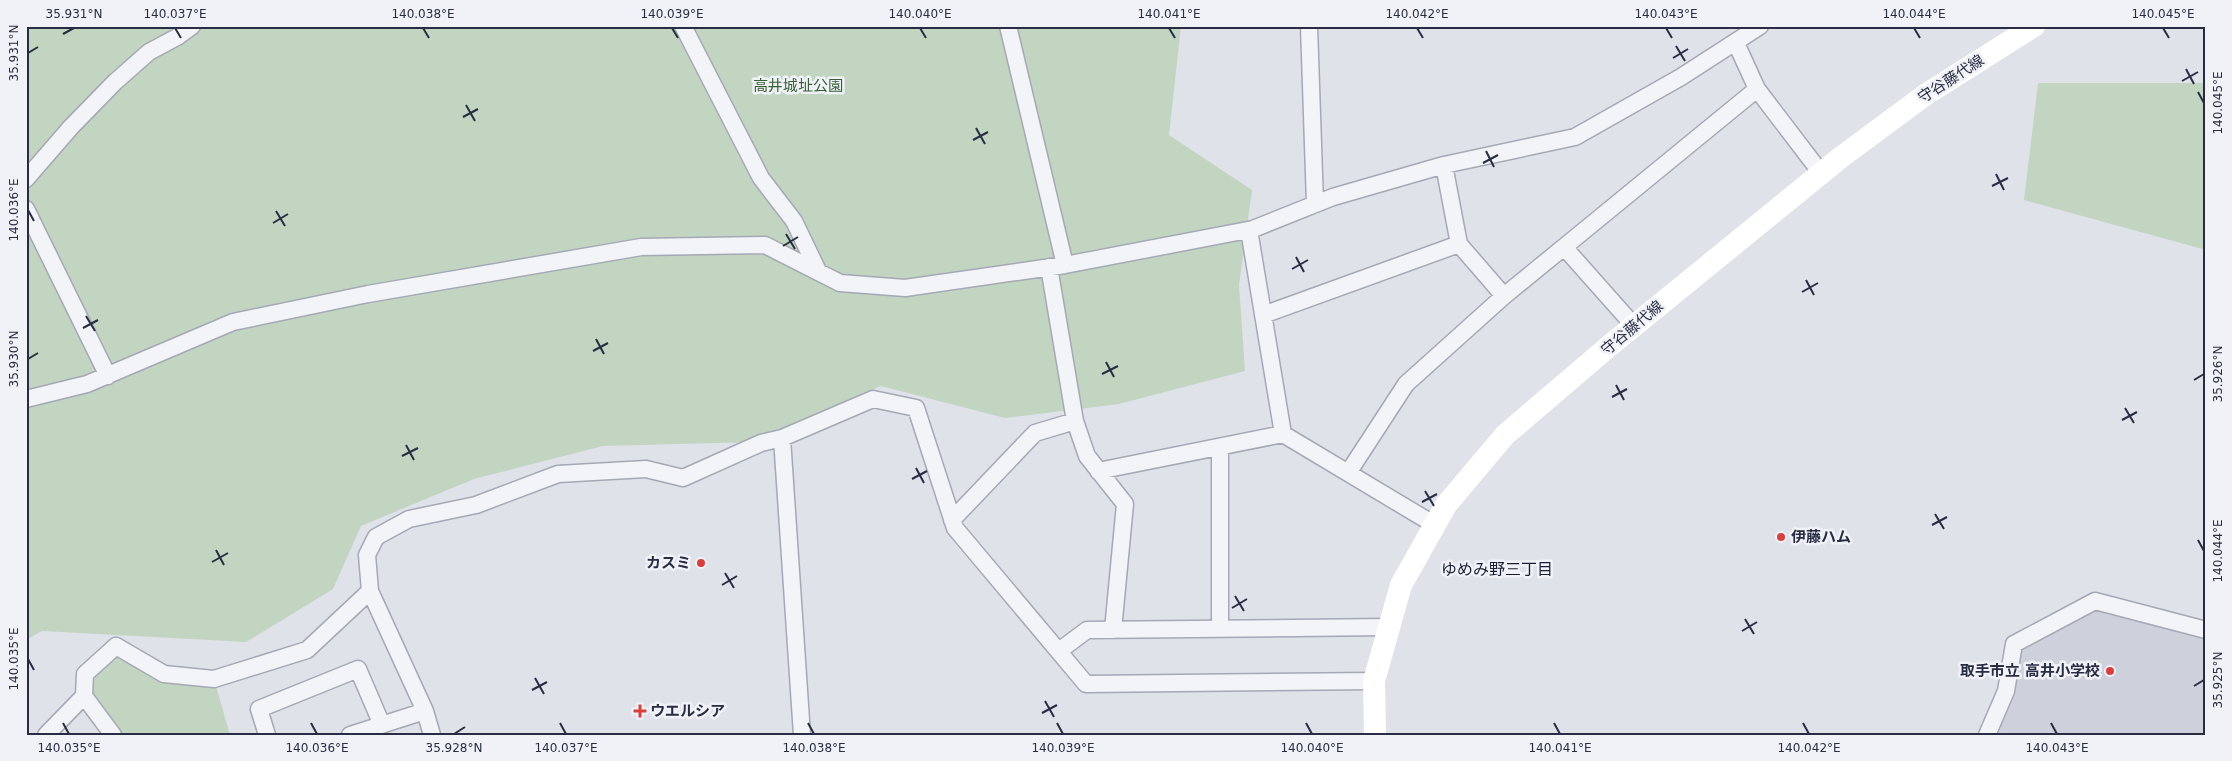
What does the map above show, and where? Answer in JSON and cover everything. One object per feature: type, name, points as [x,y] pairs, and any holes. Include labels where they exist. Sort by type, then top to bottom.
[{"type":"main road","name":"守谷藤代線","points":[[1375,735],[1374,680],[1401,585],[1446,505],[1506,435],[1633,327],[1821,173],[1925,96],[2034,26]]},
{"type":"street","points":[[26,179],[71,127],[115,82],[149,52],[178,37],[192,26]]},
{"type":"street","points":[[683,26],[761,178],[794,221],[818,271]]},
{"type":"street","points":[[1008,26],[1065,265]]},
{"type":"street","points":[[1309,26],[1315,204]]},
{"type":"street","points":[[26,399],[87,384],[233,322],[368,294],[641,247],[765,245],[840,283],[905,288],[1065,265],[1249,230],[1333,197],[1444,165],[1575,137],[1681,78],[1760,26]]},
{"type":"street","points":[[1736,43],[1757,89],[1821,173]]},
{"type":"street","points":[[1348,473],[1406,384],[1504,296],[1757,89]]},
{"type":"street","points":[[1444,165],[1459,244],[1504,296]]},
{"type":"street","points":[[26,209],[108,376]]},
{"type":"street","points":[[1249,230],[1283,434]]},
{"type":"street","points":[[1263,315],[1459,244]]},
{"type":"street","points":[[1564,248],[1633,327]]},
{"type":"street","points":[[1049,267],[1075,421],[1087,456],[1125,504],[1113,630]]},
{"type":"street","points":[[432,735],[425,711],[370,592],[367,555],[376,537],[409,519],[476,505],[558,474],[646,469],[683,478],[761,442],[782,438],[873,399],[916,408],[955,528],[1086,684],[1374,680]]},
{"type":"street","points":[[952,520],[1035,433],[1075,421]]},
{"type":"street","points":[[1098,471],[1283,434],[1435,525]]},
{"type":"street","points":[[782,438],[802,735]]},
{"type":"street","points":[[1220,447],[1220,629]]},
{"type":"street","points":[[113,735],[84,696],[85,674],[116,646],[164,674],[214,680],[307,650],[370,592]]},
{"type":"street","points":[[1987,735],[2006,691],[2014,644],[2095,600],[2206,630]]},
{"type":"street","points":[[1059,651],[1087,630],[1389,627]]},
{"type":"street","points":[[267,735],[259,709],[358,670],[382,725]]},
{"type":"street","points":[[46,735],[84,696]]},
{"type":"street","points":[[350,735],[425,711]]},
{"type":"shaded area","name":"取手市立 高井小学校","points":[[2094,608],[2206,630],[2206,735],[1993,735],[2017,649]]},
{"type":"green space","name":"高井城址公園","points":[[26,26],[1181,26],[1169,135],[1252,190],[1239,285],[1245,371],[1119,404],[1005,418],[881,386],[756,442],[603,446],[474,479],[361,526],[333,589],[246,642],[42,631],[26,640]]},
{"type":"green space","points":[[2038,83],[2206,83],[2206,250],[2024,200]]},
{"type":"green space","points":[[116,646],[164,674],[214,679],[230,735],[113,735],[84,696],[85,674]]},
{"type":"place","name":"伊藤ハム","points":[[1781,537]]},
{"type":"place","name":"カスミ","points":[[701,563]]},
{"type":"place","name":"取手市立 高井小学校","points":[[2110,671]]},
{"type":"place","name":"ウエルシア","points":[[640,711]]},
{"type":"district","name":"ゆめみ野三丁目","points":[[1497,569]]}]
